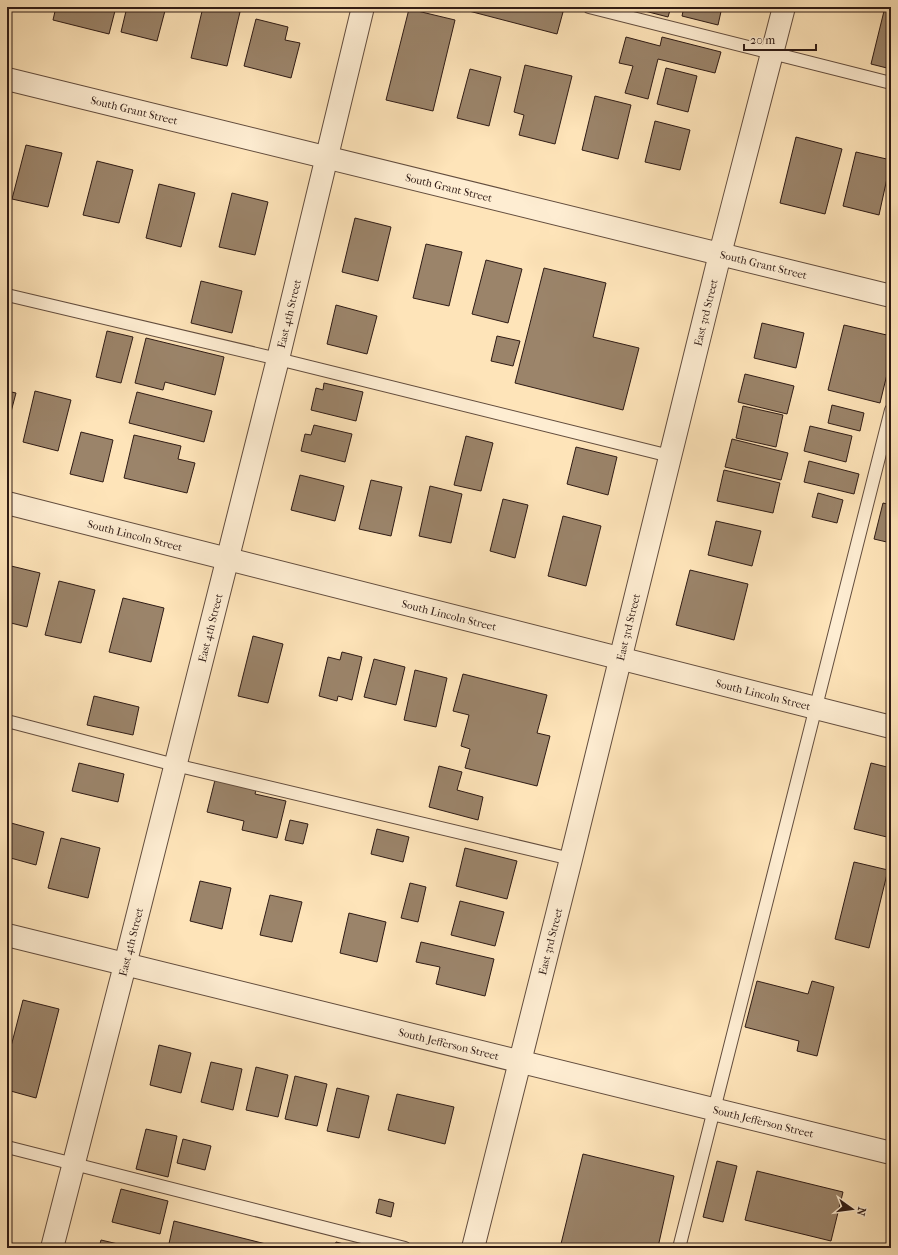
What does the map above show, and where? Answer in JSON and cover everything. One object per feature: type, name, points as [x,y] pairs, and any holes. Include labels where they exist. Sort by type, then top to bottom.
[{"type":"street","name":"East 4th Street","points":[[52,1248],[75,1164],[174,765],[278,359],[363,7]]},
{"type":"street","name":"East 3rd Street","points":[[473,1248],[571,859],[720,254],[784,7]]},
{"type":"street","name":"South Grant Street","points":[[7,79],[327,156],[891,296]]},
{"type":"street","name":"South Lincoln Street","points":[[7,503],[891,727]]},
{"type":"street","name":"South Jefferson Street","points":[[7,936],[891,1153]]},
{"type":"lane","points":[[589,7],[891,83]]},
{"type":"lane","points":[[7,295],[278,359],[670,456]]},
{"type":"lane","points":[[679,1248],[891,410]]},
{"type":"lane","points":[[7,721],[174,765],[571,859]]},
{"type":"lane","points":[[7,1147],[405,1248]]},
{"type":"building","points":[[56,7],[116,7],[109,34],[53,20]]},
{"type":"building","points":[[127,7],[166,7],[157,41],[121,32]]},
{"type":"building","points":[[203,7],[218,7],[240,12],[227,66],[191,58]]},
{"type":"building","points":[[466,7],[546,7],[563,12],[557,34],[465,10]]},
{"type":"building","points":[[638,7],[671,7],[668,17],[637,9]]},
{"type":"building","points":[[684,7],[722,7],[718,25],[682,16]]},
{"type":"building","points":[[885,7],[891,7],[891,69],[871,64]]},
{"type":"building","points":[[409,9],[455,20],[433,111],[386,100]]},
{"type":"building","points":[[256,19],[288,27],[285,40],[300,43],[291,78],[244,66]]},
{"type":"building","points":[[626,37],[660,46],[662,37],[721,52],[715,73],[658,59],[648,99],[625,93],[633,66],[619,63]]},
{"type":"building","points":[[525,65],[572,76],[555,144],[519,135],[524,115],[514,112]]},
{"type":"building","points":[[666,68],[697,76],[688,112],[657,104]]},
{"type":"building","points":[[470,69],[501,77],[489,126],[457,118]]},
{"type":"building","points":[[595,96],[631,105],[618,159],[582,150]]},
{"type":"building","points":[[655,121],[690,130],[680,170],[645,162]]},
{"type":"building","points":[[796,137],[842,149],[825,214],[780,203]]},
{"type":"building","points":[[26,145],[62,153],[48,207],[12,199]]},
{"type":"building","points":[[856,152],[891,160],[879,215],[843,206]]},
{"type":"building","points":[[97,161],[133,170],[119,223],[83,215]]},
{"type":"building","points":[[159,184],[195,193],[181,247],[146,238]]},
{"type":"building","points":[[232,193],[268,202],[255,255],[219,247]]},
{"type":"building","points":[[355,218],[391,227],[378,281],[342,272]]},
{"type":"building","points":[[426,244],[462,252],[449,306],[413,298]]},
{"type":"building","points":[[486,260],[522,269],[508,323],[472,314]]},
{"type":"building","points":[[544,268],[606,283],[593,337],[639,348],[623,410],[515,383]]},
{"type":"building","points":[[201,281],[242,291],[232,333],[191,323]]},
{"type":"building","points":[[336,305],[377,316],[367,354],[327,344]]},
{"type":"building","points":[[762,323],[804,333],[796,368],[754,358]]},
{"type":"building","points":[[844,325],[891,336],[891,358],[880,403],[828,390]]},
{"type":"building","points":[[107,331],[133,337],[121,383],[96,377]]},
{"type":"building","points":[[497,336],[520,341],[513,366],[491,361]]},
{"type":"building","points":[[146,338],[224,357],[215,395],[165,382],[163,390],[135,383]]},
{"type":"building","points":[[745,374],[794,386],[787,414],[738,402]]},
{"type":"building","points":[[324,383],[363,392],[356,421],[311,410],[316,388],[323,390]]},
{"type":"building","points":[[7,391],[16,393],[7,427]]},
{"type":"building","points":[[35,391],[71,400],[58,451],[23,442]]},
{"type":"building","points":[[137,392],[212,411],[204,442],[129,423]]},
{"type":"building","points":[[832,405],[864,413],[860,431],[828,423]]},
{"type":"building","points":[[743,406],[783,415],[776,447],[736,438]]},
{"type":"building","points":[[314,425],[352,434],[345,462],[301,451],[305,434],[311,435]]},
{"type":"building","points":[[810,426],[852,436],[846,462],[804,451]]},
{"type":"building","points":[[81,432],[113,440],[103,482],[70,474]]},
{"type":"building","points":[[134,435],[181,446],[178,459],[195,463],[187,493],[124,478]]},
{"type":"building","points":[[466,436],[493,443],[481,491],[454,485]]},
{"type":"building","points":[[732,439],[788,453],[781,480],[725,467]]},
{"type":"building","points":[[576,447],[617,457],[608,495],[567,484]]},
{"type":"building","points":[[809,461],[859,474],[854,494],[804,482]]},
{"type":"building","points":[[724,470],[780,483],[773,513],[717,501]]},
{"type":"building","points":[[300,475],[344,486],[335,521],[291,510]]},
{"type":"building","points":[[371,480],[402,487],[391,536],[359,529]]},
{"type":"building","points":[[430,486],[462,494],[451,543],[419,536]]},
{"type":"building","points":[[818,493],[843,500],[837,523],[812,517]]},
{"type":"building","points":[[503,499],[528,505],[515,558],[490,551]]},
{"type":"building","points":[[883,503],[891,505],[891,543],[874,539]]},
{"type":"building","points":[[563,516],[601,526],[586,586],[548,576]]},
{"type":"building","points":[[716,521],[761,531],[752,566],[708,555]]},
{"type":"building","points":[[7,565],[40,573],[27,627],[7,622]]},
{"type":"building","points":[[690,570],[748,584],[734,640],[676,625]]},
{"type":"building","points":[[59,581],[95,590],[81,643],[45,635]]},
{"type":"building","points":[[123,598],[164,608],[151,662],[109,652]]},
{"type":"building","points":[[253,636],[283,644],[268,703],[238,696]]},
{"type":"building","points":[[342,652],[362,657],[352,700],[338,696],[337,701],[319,696],[328,657],[340,660]]},
{"type":"building","points":[[374,659],[405,667],[396,705],[364,697]]},
{"type":"building","points":[[415,670],[447,678],[436,727],[404,720]]},
{"type":"building","points":[[463,674],[547,695],[537,733],[550,736],[537,786],[465,768],[470,749],[461,746],[469,715],[453,711]]},
{"type":"building","points":[[94,696],[139,707],[133,735],[87,725]]},
{"type":"building","points":[[79,763],[124,774],[118,802],[72,791]]},
{"type":"building","points":[[871,763],[891,768],[891,838],[854,829]]},
{"type":"building","points":[[439,766],[462,772],[457,790],[483,797],[478,820],[429,807]]},
{"type":"building","points":[[215,780],[256,790],[255,794],[286,801],[277,838],[242,830],[244,821],[207,812]]},
{"type":"building","points":[[290,820],[308,824],[303,844],[285,840]]},
{"type":"building","points":[[11,823],[44,832],[36,865],[7,857],[7,839]]},
{"type":"building","points":[[377,829],[409,837],[403,862],[371,854]]},
{"type":"building","points":[[61,838],[100,848],[88,898],[48,888]]},
{"type":"building","points":[[465,848],[517,861],[507,899],[456,886]]},
{"type":"building","points":[[854,862],[888,870],[869,948],[835,939]]},
{"type":"building","points":[[200,881],[231,888],[222,929],[190,921]]},
{"type":"building","points":[[410,883],[426,887],[418,922],[401,918]]},
{"type":"building","points":[[270,895],[302,902],[292,942],[260,935]]},
{"type":"building","points":[[460,901],[504,912],[495,946],[451,935]]},
{"type":"building","points":[[349,913],[386,922],[377,962],[340,953]]},
{"type":"building","points":[[421,942],[494,959],[485,996],[436,984],[440,967],[416,962]]},
{"type":"building","points":[[757,981],[808,994],[812,981],[834,987],[817,1056],[797,1051],[799,1041],[745,1027]]},
{"type":"building","points":[[23,1000],[59,1009],[36,1098],[7,1090],[7,1062]]},
{"type":"building","points":[[159,1045],[191,1053],[181,1093],[150,1085]]},
{"type":"building","points":[[211,1062],[242,1069],[233,1110],[201,1102]]},
{"type":"building","points":[[256,1067],[288,1075],[278,1117],[246,1110]]},
{"type":"building","points":[[295,1076],[327,1084],[317,1126],[285,1119]]},
{"type":"building","points":[[337,1088],[369,1096],[359,1138],[327,1131]]},
{"type":"building","points":[[397,1094],[454,1107],[445,1144],[388,1130]]},
{"type":"building","points":[[146,1129],[177,1136],[168,1177],[136,1169]]},
{"type":"building","points":[[183,1139],[211,1146],[205,1170],[177,1163]]},
{"type":"building","points":[[583,1154],[674,1176],[658,1247],[560,1248]]},
{"type":"building","points":[[717,1161],[737,1166],[723,1222],[703,1217]]},
{"type":"building","points":[[757,1171],[843,1192],[831,1241],[745,1220]]},
{"type":"building","points":[[121,1189],[168,1201],[160,1234],[112,1222]]},
{"type":"building","points":[[379,1199],[394,1203],[391,1217],[376,1213]]},
{"type":"building","points":[[174,1221],[282,1248],[168,1248]]},
{"type":"building","points":[[101,1240],[118,1244],[117,1248],[99,1248]]},
{"type":"building","points":[[336,1242],[359,1248],[334,1248]]}]
